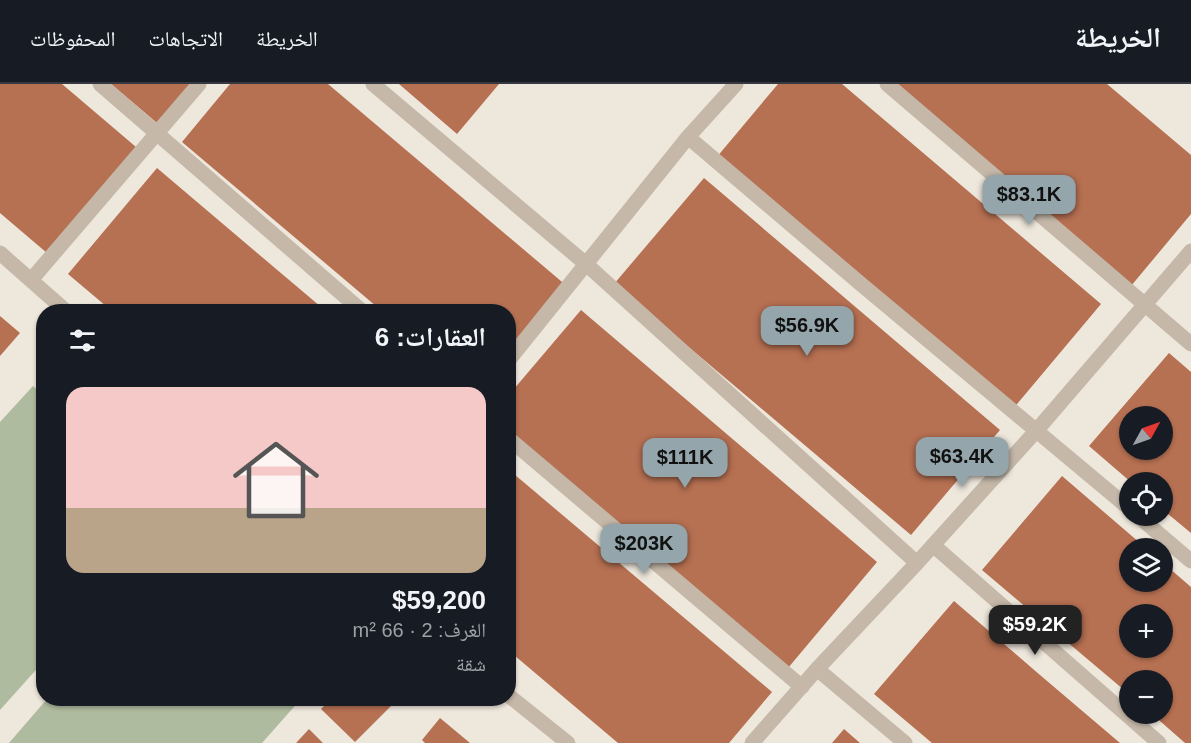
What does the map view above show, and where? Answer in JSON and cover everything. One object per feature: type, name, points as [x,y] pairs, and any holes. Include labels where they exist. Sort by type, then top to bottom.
[{"type":"street","points":[[100,84],[354,304]]},
{"type":"street","points":[[31,280],[199,84]]},
{"type":"street","points":[[373,84],[586,264],[916,563]]},
{"type":"street","points":[[516,351],[688,137],[736,84]]},
{"type":"street","points":[[887,84],[1191,344]]},
{"type":"street","points":[[688,137],[1119,500]]},
{"type":"street","points":[[752,743],[1036,431],[1191,251]]},
{"type":"street","points":[[0,253],[58,304]]},
{"type":"street","points":[[516,445],[802,687]]},
{"type":"street","points":[[1150,526],[1191,561]]},
{"type":"street","points":[[933,545],[1160,743]]},
{"type":"street","points":[[817,669],[905,743]]},
{"type":"street","points":[[516,701],[568,743]]},
{"type":"green space","points":[[33,386],[36,389],[36,670],[0,710],[0,422]]},
{"type":"green space","points":[[41,706],[295,706],[262,743],[9,743]]},
{"type":"building","points":[[0,84],[62,84],[136,147],[47,253],[0,213]]},
{"type":"building","points":[[111,84],[190,84],[157,123]]},
{"type":"building","points":[[230,84],[328,84],[568,287],[516,348],[516,304],[374,304],[182,142]]},
{"type":"building","points":[[399,84],[499,84],[457,134]]},
{"type":"building","points":[[778,84],[842,84],[1101,304],[1012,410],[716,158]]},
{"type":"building","points":[[893,84],[1107,84],[1191,155],[1191,214],[1131,286]]},
{"type":"building","points":[[157,168],[318,304],[104,304],[68,274]]},
{"type":"building","points":[[704,178],[1000,430],[911,535],[614,284]]},
{"type":"building","points":[[581,310],[877,562],[788,668],[516,438],[516,387]]},
{"type":"building","points":[[0,316],[20,333],[0,356]]},
{"type":"building","points":[[1169,353],[1191,372],[1191,533],[1173,518],[1173,472],[1119,472],[1089,446],[1119,411],[1119,460],[1173,460],[1173,406],[1123,406]]},
{"type":"building","points":[[516,476],[772,692],[729,743],[618,743],[516,657]]},
{"type":"building","points":[[1062,476],[1134,538],[1119,538],[1119,592],[1173,592],[1173,571],[1191,587],[1191,743],[1185,743],[1163,724],[1173,724],[1173,670],[1119,670],[1119,686],[982,570]]},
{"type":"building","points":[[954,601],[1120,743],[932,743],[874,694]]},
{"type":"building","points":[[324,706],[391,706],[355,742],[321,709]]},
{"type":"building","points":[[440,718],[470,743],[425,743],[422,740]]},
{"type":"building","points":[[309,729],[323,743],[296,743]]},
{"type":"building","points":[[844,729],[860,743],[832,743]]}]
